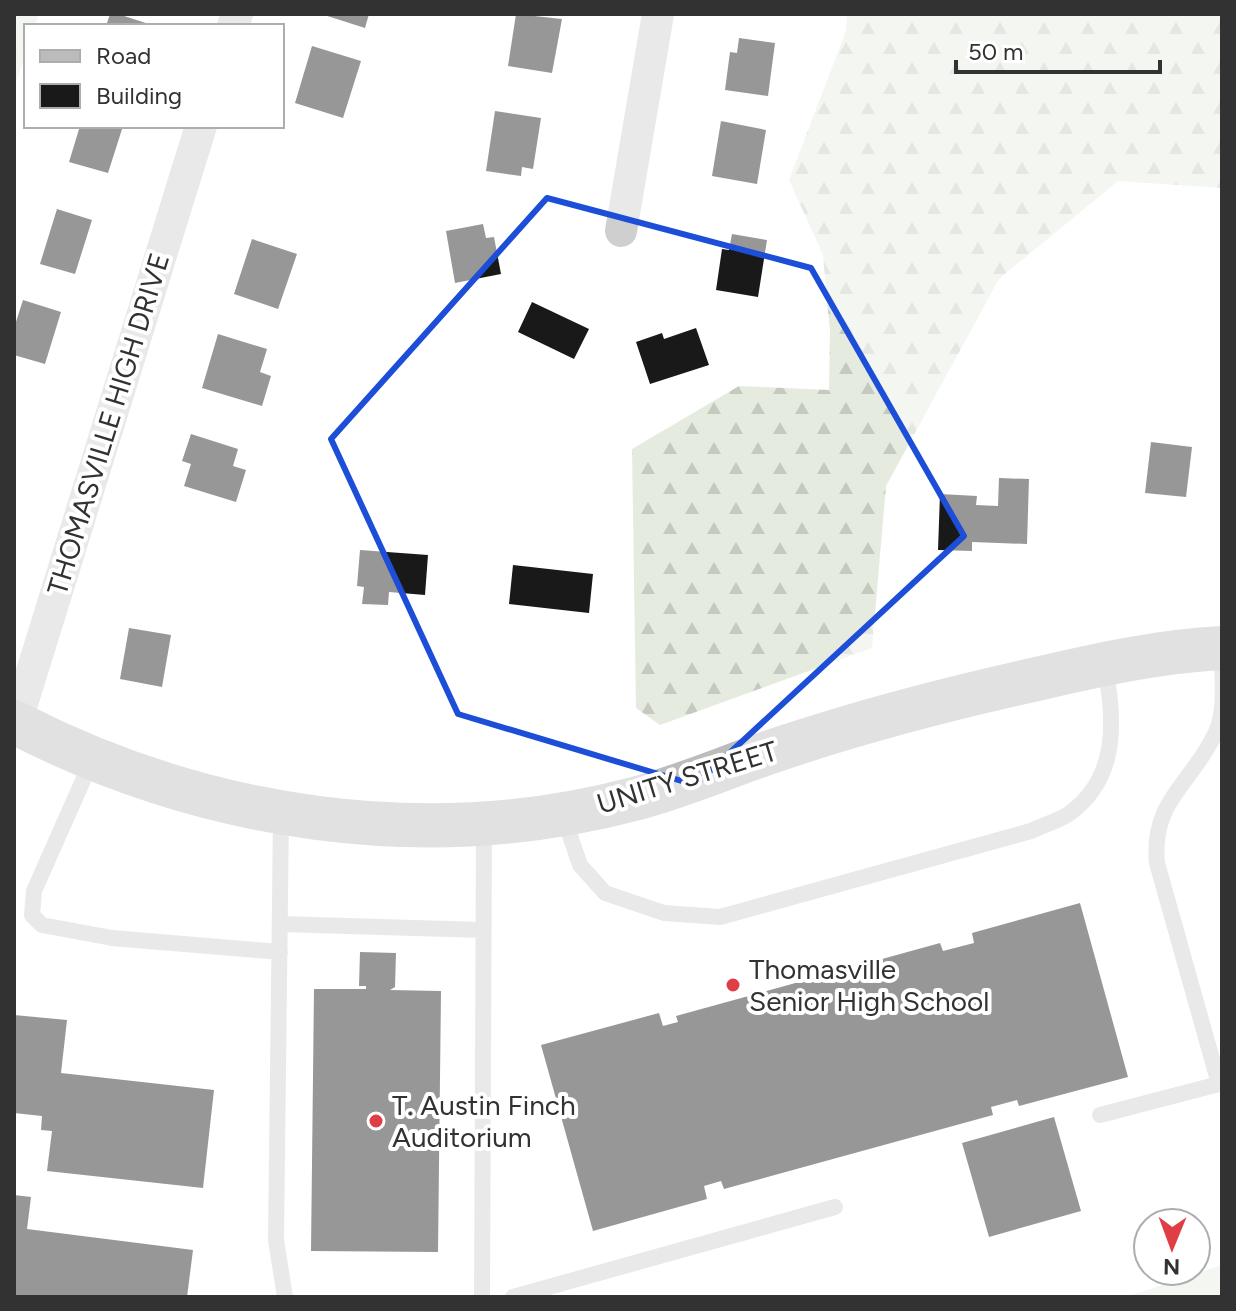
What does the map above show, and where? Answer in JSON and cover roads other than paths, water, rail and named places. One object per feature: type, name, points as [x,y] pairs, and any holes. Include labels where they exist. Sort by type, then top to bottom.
[{"type":"street","points":[[621,231],[658,14]]},
{"type":"street","name":"THOMASVILLE HIGH DRIVE","points":[[15,722],[200,128]]},
{"type":"street","name":"UNITY STREET","points":[[15,722],[92,760],[160,785],[281,814],[357,825],[484,823],[635,799],[784,747],[935,702],[1105,665],[1222,650]]},
{"type":"lane","points":[[1100,1115],[1219,1084],[1157,863],[1154,836],[1163,811],[1218,730],[1222,650]]},
{"type":"lane","points":[[562,813],[580,865],[605,893],[664,913],[720,917],[1031,831],[1070,813],[1097,785],[1111,750],[1114,716],[1105,665]]},
{"type":"lane","points":[[92,760],[34,891],[32,915],[42,925],[112,938],[280,952]]},
{"type":"lane","points":[[281,814],[276,1240],[285,1297]]},
{"type":"lane","points":[[482,1297],[484,823]]},
{"type":"lane","points":[[280,924],[483,930]]},
{"type":"lane","points":[[513,1297],[538,1294],[835,1207]]},
{"type":"place","name":"Thomasville Senior High School","points":[[733,985]]},
{"type":"place","name":"T. Austin Finch Auditorium","points":[[376,1121]]}]
